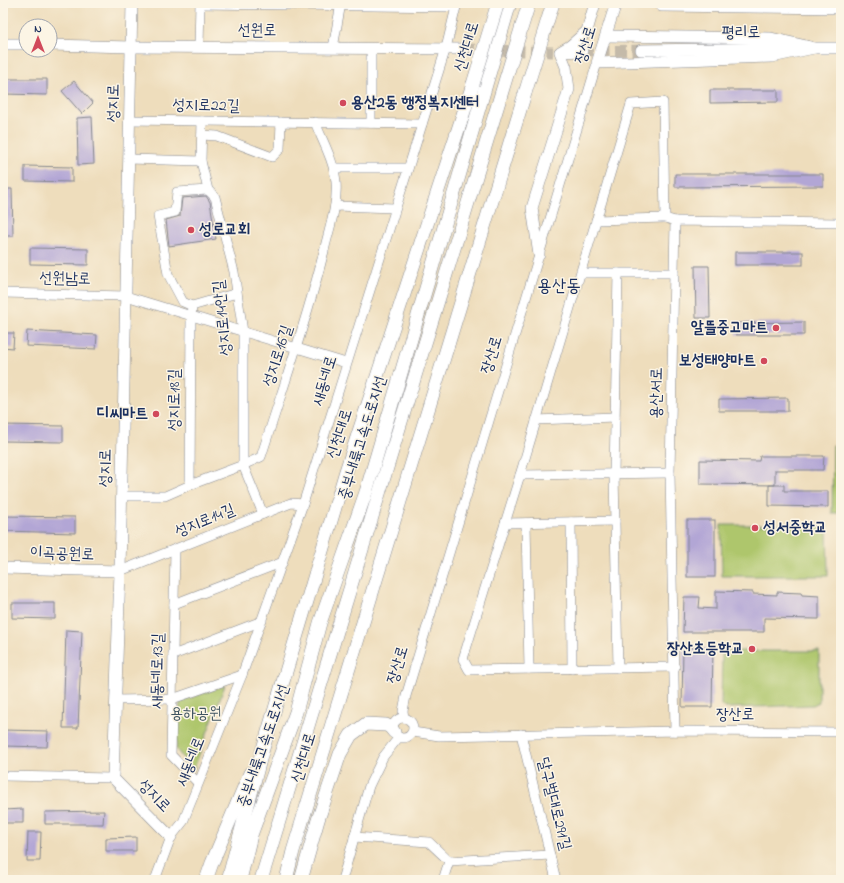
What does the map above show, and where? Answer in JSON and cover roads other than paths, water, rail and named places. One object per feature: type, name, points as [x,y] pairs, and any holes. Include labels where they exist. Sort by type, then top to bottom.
[{"type":"highway","name":"중부내륙고속도로지선","points":[[240,880],[251,835],[296,712],[320,623],[366,492],[510,3]]},
{"type":"highway","name":"중부내륙고속도로지선","points":[[261,880],[529,3]]},
{"type":"highway","name":"신천대로","points":[[286,880],[295,844],[553,3]]},
{"type":"highway","name":"신천대로","points":[[228,880],[262,752],[345,474],[473,84],[497,4]]},
{"type":"highway","points":[[301,880],[318,820],[340,754],[351,735],[366,724],[386,725],[396,734]]},
{"type":"highway","points":[[206,880],[247,779],[262,752]]},
{"type":"main road","name":"성지로","points":[[132,3],[122,496],[113,778],[171,837]]},
{"type":"main road","points":[[556,52],[570,46],[587,31],[595,3]]},
{"type":"main road","name":"장산로","points":[[597,63],[616,3]]},
{"type":"main road","points":[[606,36],[771,38],[814,48]]},
{"type":"main road","points":[[3,44],[18,44]]},
{"type":"main road","name":"선원로","points":[[58,45],[464,49]]},
{"type":"main road","points":[[597,63],[772,57],[814,48]]},
{"type":"main road","name":"평리로","points":[[641,50],[841,48]]},
{"type":"main road","points":[[556,52],[582,51]]},
{"type":"main road","points":[[539,255],[532,208],[569,89],[566,67],[556,52]]},
{"type":"main road","name":"이곡공원로","points":[[3,568],[120,571]]},
{"type":"street","points":[[199,47],[200,3],[456,5]]},
{"type":"street","points":[[662,3],[661,7],[718,5],[806,6],[841,9]]},
{"type":"street","points":[[333,48],[341,4]]},
{"type":"street","name":"새동네로","points":[[155,880],[171,837],[183,822],[242,675],[303,504],[446,48],[456,5]]},
{"type":"street","points":[[371,48],[371,123]]},
{"type":"street","name":"장산로","points":[[404,718],[403,711],[406,696],[597,63]]},
{"type":"street","points":[[665,218],[663,102],[631,104],[520,475],[463,659],[469,670],[675,667]]},
{"type":"street","name":"성지로22길","points":[[130,120],[422,124]]},
{"type":"street","name":"성지로14안길","points":[[202,121],[201,161],[208,190],[215,198],[234,272],[243,332],[243,465],[263,514]]},
{"type":"street","name":"성지로22길","points":[[202,135],[217,136],[272,157],[280,149],[281,122]]},
{"type":"street","name":"성지로16길","points":[[122,496],[165,496],[261,457],[318,277],[335,206],[336,184],[334,168],[315,122]]},
{"type":"street","points":[[129,159],[201,161]]},
{"type":"street","points":[[334,168],[408,168]]},
{"type":"street","points":[[208,190],[178,192],[175,212],[158,216],[168,274],[183,302],[192,306],[237,293]]},
{"type":"street","points":[[335,206],[395,208]]},
{"type":"street","points":[[596,220],[665,218],[675,221],[841,223]]},
{"type":"street","name":"용산서로","points":[[675,221],[670,473],[675,667],[675,731]]},
{"type":"street","points":[[581,272],[674,273]]},
{"type":"street","points":[[618,273],[614,474],[618,668]]},
{"type":"street","name":"선원남로","points":[[3,293],[126,296]]},
{"type":"street","points":[[126,296],[346,363]]},
{"type":"street","name":"성지로18길","points":[[190,485],[192,306]]},
{"type":"street","points":[[536,420],[615,417]]},
{"type":"street","points":[[520,475],[670,473]]},
{"type":"street","name":"성지로14길","points":[[120,571],[291,503],[303,504]]},
{"type":"street","points":[[505,523],[615,521]]},
{"type":"street","points":[[526,522],[529,669]]},
{"type":"street","points":[[571,522],[572,668]]},
{"type":"street","name":"새동네로13길","points":[[175,549],[171,755],[198,784]]},
{"type":"street","points":[[174,604],[282,562]]},
{"type":"street","points":[[173,655],[262,620]]},
{"type":"street","points":[[116,700],[172,699],[242,675]]},
{"type":"street","points":[[342,880],[369,786],[396,734],[394,725],[395,722],[398,719],[407,718],[412,722],[414,728],[413,732],[406,738],[396,734]]},
{"type":"street","name":"장산로","points":[[413,732],[439,736],[675,731],[841,732]]},
{"type":"street","name":"달구벌대로291길","points":[[521,734],[556,880]]},
{"type":"street","name":"성지로","points":[[3,776],[113,778]]},
{"type":"street","points":[[354,837],[429,842],[449,861],[550,855]]},
{"type":"street","points":[[443,880],[449,861]]},
{"type":"tunnel","points":[[464,49],[553,52]]},
{"type":"tunnel","points":[[582,51],[641,50]]},
{"type":"place","name":"용산2동 행정복지센터","points":[[343,103]]},
{"type":"place","name":"성로교회","points":[[191,230]]},
{"type":"place","name":"알뜰중고마트","points":[[776,328]]},
{"type":"place","name":"보성태양마트","points":[[764,361]]},
{"type":"place","name":"디씨마트","points":[[156,414]]},
{"type":"place","name":"성서중학교","points":[[755,528]]},
{"type":"place","name":"장산초등학교","points":[[752,649]]},
{"type":"district","name":"용산동","points":[[559,287]]},
{"type":"park label","name":"용하공원","points":[[196,714]]}]
